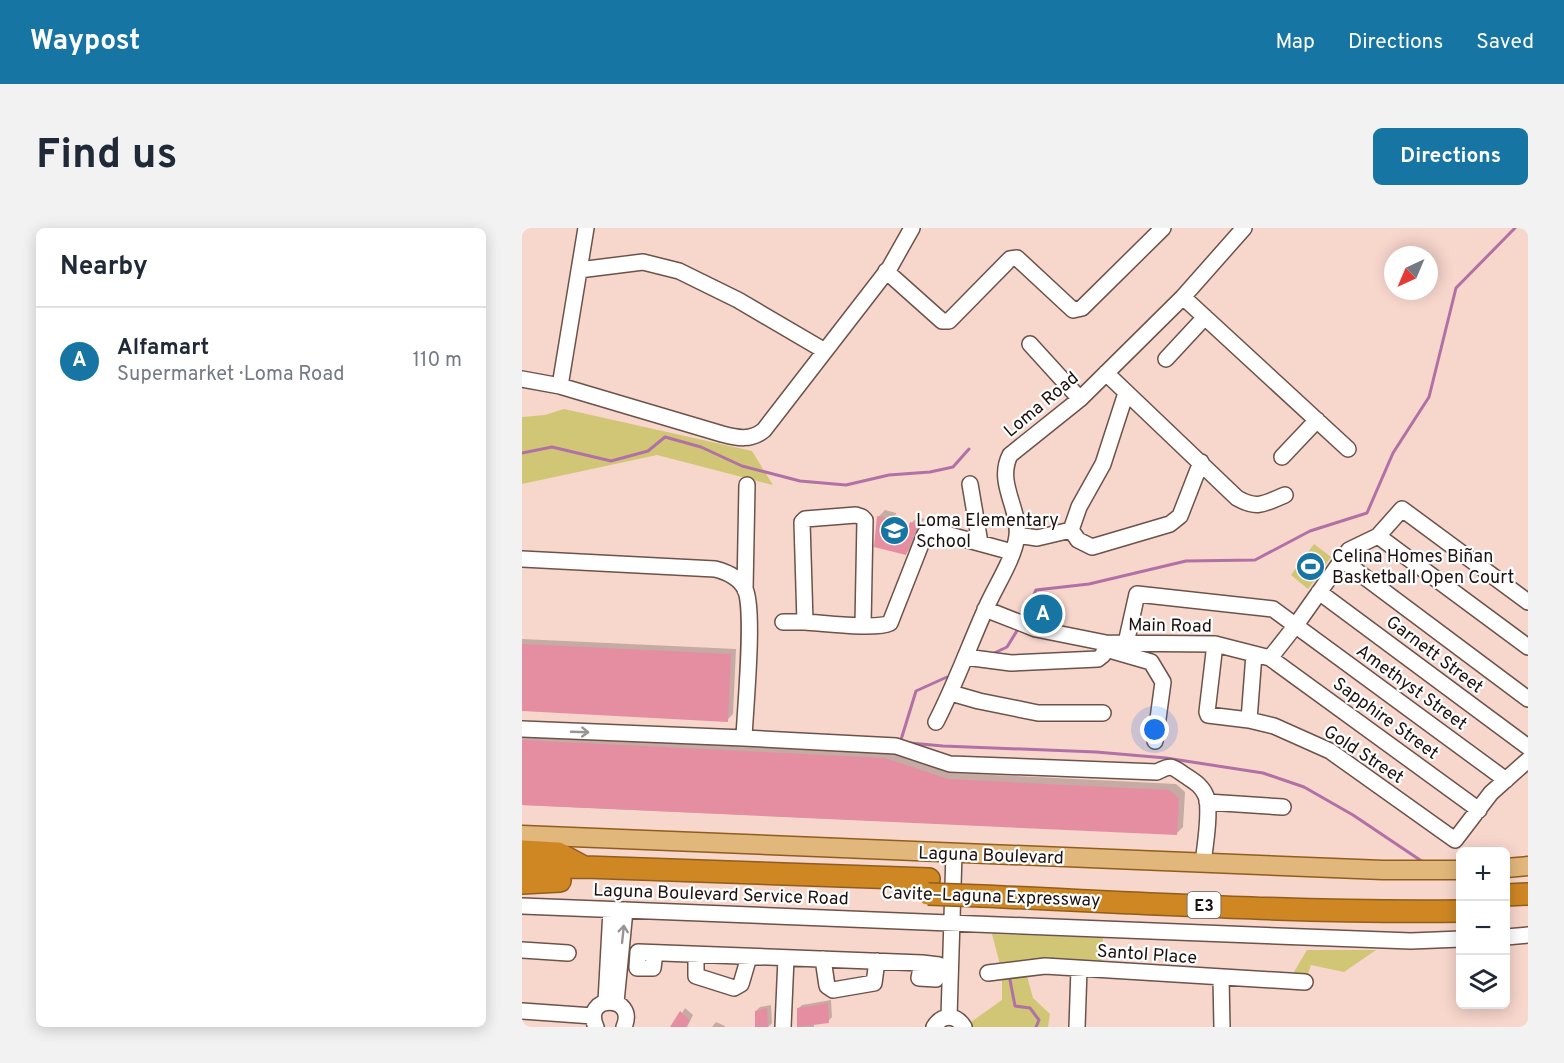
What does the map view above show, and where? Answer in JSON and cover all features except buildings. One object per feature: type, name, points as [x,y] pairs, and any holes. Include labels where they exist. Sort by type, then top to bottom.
[{"type":"highway","points":[[522,851],[558,853],[585,867]]},
{"type":"highway","name":"Cavite–Laguna Expressway","points":[[522,868],[585,867],[1327,910],[1456,912]]},
{"type":"highway","name":"Cavite–Laguna Expressway","points":[[522,883],[584,880],[929,886]]},
{"type":"highway","name":"Cavite–Laguna Expressway","points":[[982,889],[1349,897],[1456,897]]},
{"type":"highway","points":[[1510,895],[1528,894]]},
{"type":"highway","points":[[1510,910],[1528,908]]},
{"type":"main road","name":"Laguna Boulevard","points":[[522,835],[1383,870],[1456,870]]},
{"type":"main road","points":[[1510,868],[1528,866]]},
{"type":"street","points":[[560,386],[586,228]]},
{"type":"street","points":[[522,385],[522,379],[560,386],[722,434],[751,438],[764,430],[825,351],[886,271],[912,228]]},
{"type":"street","name":"Loma Road","points":[[936,722],[951,693],[985,609],[1012,552],[1017,535],[1006,485],[1005,464],[1010,455],[1080,399],[1106,374],[1183,297],[1244,228]]},
{"type":"street","points":[[886,271],[945,322],[949,321],[1010,259],[1017,258],[1073,310],[1078,310],[1159,229]]},
{"type":"street","points":[[579,270],[643,262],[679,271],[738,300],[825,351]]},
{"type":"street","points":[[1183,297],[1348,449]]},
{"type":"street","points":[[1166,358],[1205,317]]},
{"type":"street","points":[[1030,344],[1080,399]]},
{"type":"street","points":[[1106,374],[1202,462],[1237,498],[1248,504],[1260,505],[1285,495]]},
{"type":"street","points":[[1126,393],[1103,464],[1072,506],[1071,530],[1078,540],[1092,547],[1170,524],[1180,516],[1202,462]]},
{"type":"street","points":[[1282,457],[1317,420]]},
{"type":"street","points":[[970,484],[980,543]]},
{"type":"street","points":[[744,738],[749,616],[745,590],[747,485]]},
{"type":"street","points":[[1249,720],[1262,656],[1296,626],[1349,550],[1378,536],[1402,508],[1528,602]]},
{"type":"street","points":[[805,622],[802,522],[810,517],[856,515],[865,520],[862,626]]},
{"type":"street","points":[[1017,535],[1037,538],[1071,530]]},
{"type":"street","points":[[783,622],[884,626],[890,622],[925,534],[935,531],[1012,552]]},
{"type":"street","points":[[1378,536],[1528,647]]},
{"type":"street","points":[[522,559],[715,569],[726,572],[738,580],[745,590]]},
{"type":"street","points":[[1342,560],[1528,699]]},
{"type":"street","name":"Garnett Street","points":[[1319,592],[1528,747]]},
{"type":"street","name":"Amethyst Street","points":[[1114,644],[1137,594],[1273,609],[1506,780]]},
{"type":"street","points":[[985,609],[1035,629],[1114,644],[1151,662],[1164,682],[1155,741]]},
{"type":"street","points":[[965,657],[1011,663],[1098,659],[1114,644]]},
{"type":"street","name":"Main Road","points":[[1114,644],[1215,644],[1262,656]]},
{"type":"street","name":"Gold Street","points":[[1215,644],[1206,712],[1208,715],[1249,720],[1274,726],[1330,750],[1455,840],[1479,810]]},
{"type":"street","name":"Sapphire Street","points":[[1262,656],[1479,810]]},
{"type":"street","points":[[951,693],[1038,713],[1103,713]]},
{"type":"street","points":[[522,729],[896,746],[950,764],[1157,772],[1165,778],[1175,780],[1186,777],[1192,779],[1202,789],[1207,802],[1203,863]]},
{"type":"street","points":[[1479,810],[1491,793],[1528,760]]},
{"type":"street","points":[[1207,802],[1283,807]]},
{"type":"street","points":[[949,1017],[954,853]]},
{"type":"street","name":"Laguna Boulevard Service Road","points":[[522,906],[1277,936],[1456,939]]},
{"type":"street","points":[[611,1002],[618,910]]},
{"type":"street","points":[[1510,937],[1528,935]]},
{"type":"street","points":[[522,950],[568,953]]},
{"type":"street","points":[[655,953],[922,963]]},
{"type":"street","points":[[696,954],[696,976],[734,988],[741,984],[749,957]]},
{"type":"street","points":[[783,1027],[786,958]]},
{"type":"street","points":[[824,959],[827,986],[832,990],[874,983],[877,962]]},
{"type":"street","name":"Santol Place","points":[[988,973],[1045,966],[1305,982]]},
{"type":"street","points":[[1077,1027],[1079,969]]},
{"type":"street","points":[[1221,978],[1222,1027]]},
{"type":"street","points":[[522,1011],[595,1021],[598,1007],[611,1002],[620,1005],[626,1014],[624,1027]]},
{"type":"street","points":[[934,1027],[939,1020],[949,1017],[958,1020],[964,1027]]},
{"type":"shaded area","points":[[564,409],[752,451],[773,485],[657,455],[522,484],[522,417],[545,415]]},
{"type":"shaded area","name":"Celina Homes Biñan Basketball Open Court","points":[[1314,544],[1331,557],[1308,589],[1291,575]]},
{"type":"shaded area","points":[[992,934],[1103,938],[1102,970],[1025,969],[1033,998],[1050,1014],[1048,1027],[964,1027],[1002,1000],[1002,972]]},
{"type":"shaded area","points":[[1307,950],[1376,950],[1344,972],[1311,965],[1305,982],[1288,982]]},
{"type":"waterway","points":[[1023,618],[1036,590],[1089,584],[1186,561],[1255,560],[1310,531],[1367,513],[1393,453],[1429,397],[1456,288],[1515,228]]},
{"type":"waterway","points":[[522,453],[552,447],[611,461],[648,451],[665,437],[701,447],[742,466],[800,481],[846,485],[889,475],[930,472],[953,467],[969,449]]},
{"type":"waterway","points":[[992,654],[1007,647],[1018,629]]},
{"type":"waterway","points":[[900,743],[916,691],[947,677]]},
{"type":"waterway","points":[[910,743],[1096,752],[1166,758],[1263,773],[1304,787],[1353,815],[1423,862]]},
{"type":"waterway","points":[[1010,980],[1015,1006],[1030,1008],[1039,1020],[1036,1027]]},
{"type":"place","name":"Loma Elementary School","points":[[895,530]]},
{"type":"place","name":"Celina Homes Biñan Basketball Open Court","points":[[1311,566]]},
{"type":"place","name":"Alfamart","points":[[1043,614]]}]
